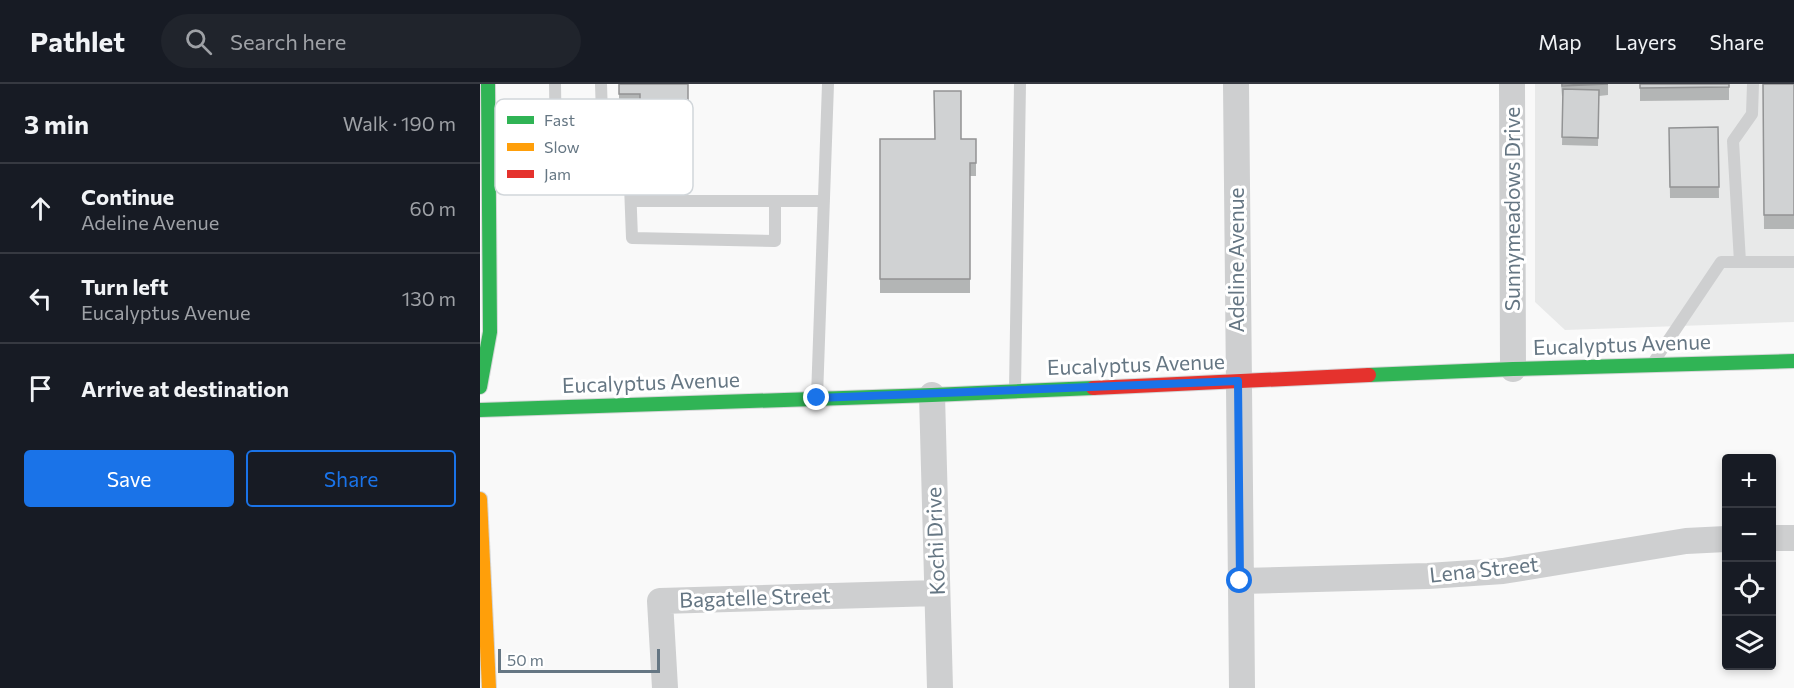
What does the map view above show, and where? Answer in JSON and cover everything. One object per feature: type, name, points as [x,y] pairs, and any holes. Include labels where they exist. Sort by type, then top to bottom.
[{"type":"street","points":[[480,387],[490,332],[488,84]]},
{"type":"street","name":"Adeline Avenue","points":[[1236,84],[1242,688]]},
{"type":"street","name":"Sunnymeadows Drive","points":[[1512,84],[1513,369]]},
{"type":"street","points":[[480,166],[489,184]]},
{"type":"street","name":"Eucalyptus Avenue","points":[[480,410],[932,395],[1513,369],[1794,361]]},
{"type":"street","name":"Kochi Drive","points":[[932,395],[940,688]]},
{"type":"street","points":[[480,499],[489,688]]},
{"type":"street","points":[[1776,538],[1794,538]]},
{"type":"street","name":"Lena Street","points":[[1240,581],[1503,572],[1686,541],[1722,539]]},
{"type":"street","name":"Bagatelle Street","points":[[665,688],[660,601],[937,593]]},
{"type":"lane","points":[[555,84],[555,99]]},
{"type":"lane","points":[[601,84],[601,99]]},
{"type":"lane","points":[[817,398],[828,84]]},
{"type":"lane","points":[[1015,391],[1020,84]]},
{"type":"lane","points":[[1740,262],[1733,141],[1752,114],[1753,84]]},
{"type":"lane","points":[[631,195],[632,238],[775,241],[775,201]]},
{"type":"lane","points":[[631,201],[824,201]]},
{"type":"lane","points":[[1651,365],[1721,262],[1794,262]]},
{"type":"shaded area","points":[[1535,84],[1794,84],[1794,322],[1565,330],[1535,302]]},
{"type":"building","points":[[619,84],[688,84],[688,99],[640,99],[640,94],[619,94]]},
{"type":"building","points":[[1562,84],[1608,84],[1562,86]]},
{"type":"building","points":[[1640,84],[1729,84],[1729,87],[1640,88]]},
{"type":"building","points":[[1763,84],[1794,84],[1794,215],[1764,215]]},
{"type":"building","points":[[1563,89],[1599,90],[1598,138],[1562,137]]},
{"type":"building","points":[[934,91],[961,91],[961,139],[976,139],[976,163],[970,163],[970,279],[880,279],[880,139],[935,139]]},
{"type":"building","points":[[1718,127],[1719,187],[1670,187],[1669,128]]},
{"type":"traffic: fast","points":[[480,387],[490,332],[488,84]]},
{"type":"traffic: fast","points":[[1369,375],[1794,361]]},
{"type":"traffic: fast","points":[[480,410],[1093,388]]},
{"type":"traffic: slow","points":[[480,499],[489,688]]},
{"type":"traffic: jam","points":[[1093,388],[1369,375]]},
{"type":"route","points":[[817,398],[1238,381],[1240,581]]}]
